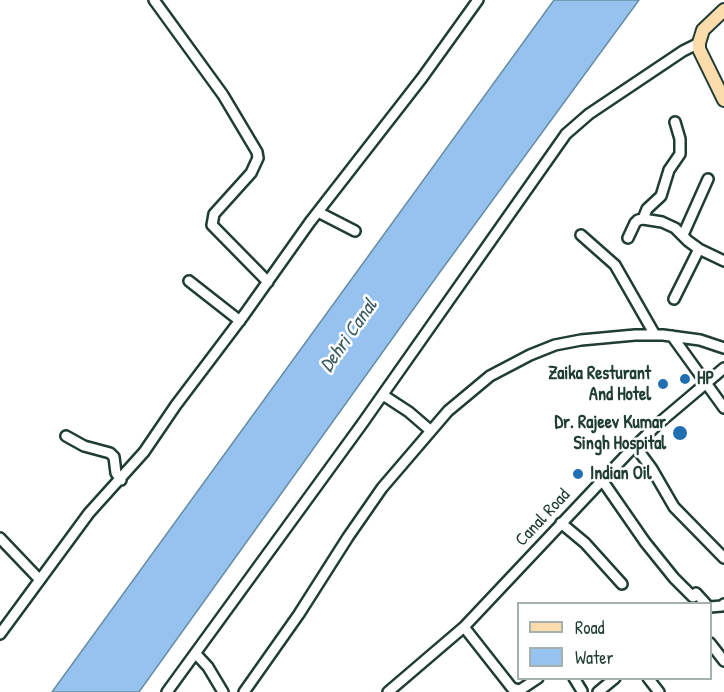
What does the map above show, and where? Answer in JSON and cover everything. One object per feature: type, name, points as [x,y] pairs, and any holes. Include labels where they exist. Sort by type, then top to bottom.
[{"type":"main road","points":[[724,10],[703,30],[699,43],[699,49],[724,100]]},
{"type":"street","points":[[154,0],[224,95],[257,152],[258,158],[250,173],[214,214],[212,225],[268,282]]},
{"type":"street","points":[[0,633],[89,513],[140,458],[176,405],[318,212],[422,78],[478,0]]},
{"type":"street","points":[[167,692],[383,395],[566,134],[589,114],[683,51],[699,43]]},
{"type":"street","points":[[643,219],[647,209],[661,195],[669,170],[680,154],[680,139],[675,122]]},
{"type":"street","points":[[683,236],[708,179]]},
{"type":"street","points":[[318,212],[355,231]]},
{"type":"street","points":[[628,238],[635,223],[643,219],[669,224],[699,249],[724,261]]},
{"type":"street","points":[[581,236],[615,265],[655,335]]},
{"type":"street","points":[[674,298],[699,249]]},
{"type":"street","points":[[189,281],[240,321]]},
{"type":"street","points":[[244,692],[388,481],[431,430],[462,398],[490,376],[555,345],[582,340],[655,335],[700,340],[724,348]]},
{"type":"street","points":[[672,336],[724,408]]},
{"type":"street","name":"Canal Road","points":[[388,692],[464,627],[635,446],[724,368]]},
{"type":"street","points":[[383,395],[431,430]]},
{"type":"street","points":[[66,436],[84,446],[110,453],[114,458],[116,473],[121,480]]},
{"type":"street","points":[[635,446],[652,469],[674,507],[724,558]]},
{"type":"street","points":[[602,480],[645,542],[674,578],[704,602]]},
{"type":"street","points":[[561,523],[585,543],[622,584]]},
{"type":"street","points":[[0,538],[40,580]]},
{"type":"street","points":[[464,627],[512,688],[521,691],[535,680]]},
{"type":"street","points":[[712,644],[724,661]]},
{"type":"street","points":[[196,654],[211,671],[223,692]]},
{"type":"street","points":[[598,692],[613,680]]},
{"type":"street","points":[[650,680],[659,692]]},
{"type":"water","name":"Dehri Canal","points":[[554,0],[639,0],[440,272],[139,692],[52,692]]},
{"type":"place","name":"HP","points":[[685,379]]},
{"type":"place","name":"Zaika Resturant And Hotel","points":[[663,384]]},
{"type":"place","name":"Dr. Rajeev Kumar Singh Hospital","points":[[680,433]]},
{"type":"place","name":"Indian Oil","points":[[578,474]]}]
